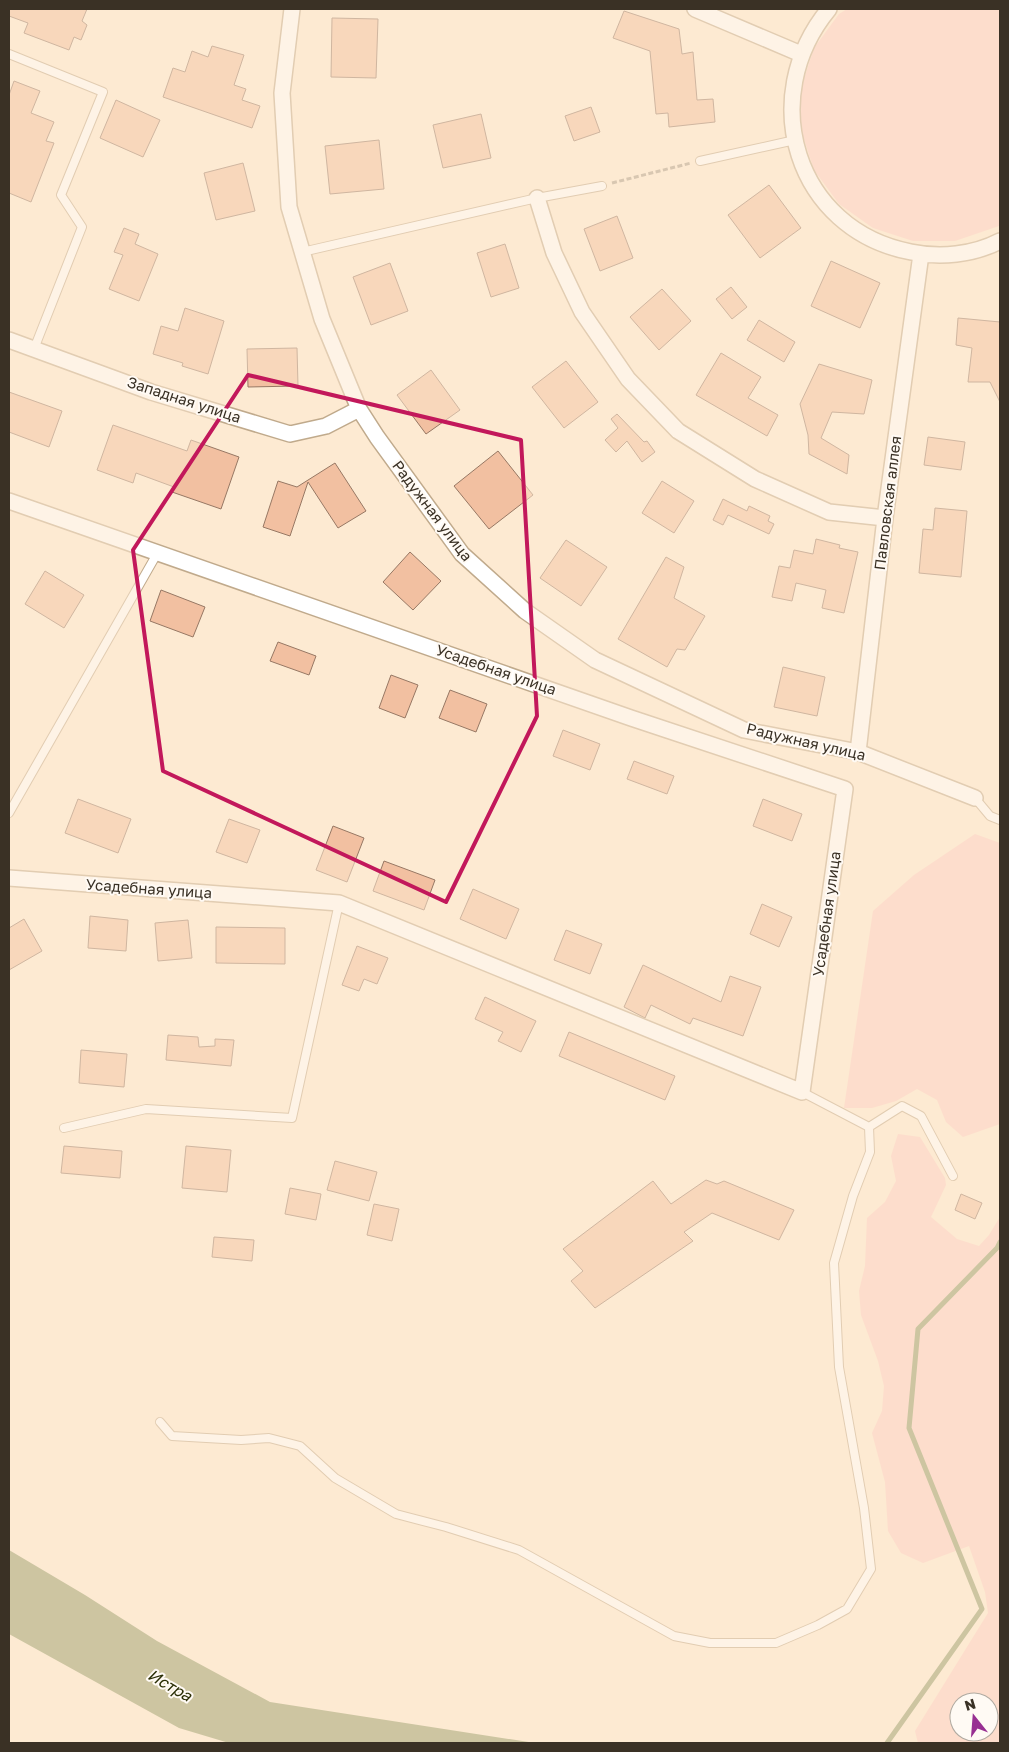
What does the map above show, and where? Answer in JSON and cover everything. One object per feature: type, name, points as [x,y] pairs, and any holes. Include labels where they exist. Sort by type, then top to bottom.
[{"type":"street","name":"Радужная улица","points":[[292,9],[282,93],[289,207],[322,319],[359,409],[377,438],[462,554],[525,611],[595,660],[744,730],[858,752],[974,798]]},
{"type":"street","points":[[695,9],[801,54]]},
{"type":"street","points":[[830,9],[809,37],[801,54],[792,97],[792,123],[800,158],[811,182],[827,204],[840,217],[869,238],[886,245],[921,254],[959,254],[978,250],[1000,241]]},
{"type":"street","points":[[537,198],[554,252],[582,312],[628,379],[678,431],[755,479],[829,512],[885,518]]},
{"type":"street","name":"Павловская аллея","points":[[858,752],[885,518],[921,254]]},
{"type":"street","name":"Западная улица","points":[[9,340],[151,392],[290,434],[326,426],[359,409]]},
{"type":"street","name":"Усадебная улица","points":[[9,500],[631,718],[845,789],[802,1092],[339,903],[9,878]]},
{"type":"lane","points":[[9,54],[103,92],[61,195],[82,226],[34,348]]},
{"type":"lane","points":[[700,161],[795,140]]},
{"type":"lane","points":[[302,252],[537,198],[602,186]]},
{"type":"lane","points":[[9,813],[158,552]]},
{"type":"lane","points":[[974,798],[990,816],[1000,820]]},
{"type":"lane","points":[[64,1128],[146,1109],[292,1118],[339,903]]},
{"type":"lane","points":[[802,1092],[869,1127]]},
{"type":"lane","points":[[869,1127],[902,1106],[921,1116],[953,1176]]},
{"type":"lane","points":[[160,1422],[172,1436],[241,1440],[270,1438],[300,1446],[335,1478],[396,1514],[446,1527],[519,1550],[674,1636],[710,1643],[776,1643],[818,1626],[847,1609],[871,1569],[864,1508],[839,1367],[834,1263],[853,1196],[870,1152],[869,1127]]},
{"type":"path","points":[[602,186],[700,161]]},
{"type":"highlighted area","points":[[248,375],[521,440],[537,716],[446,902],[163,771],[133,550]]},
{"type":"shaded area","points":[[847,9],[1000,9],[999,226],[955,241],[913,241],[873,228],[839,204],[814,170],[801,130],[801,88],[814,48],[839,14]]},
{"type":"shaded area","points":[[975,834],[1000,843],[1000,1124],[963,1137],[946,1122],[937,1100],[917,1089],[896,1101],[872,1108],[844,1108],[873,911],[914,875]]},
{"type":"shaded area","points":[[898,1134],[920,1137],[945,1178],[946,1185],[931,1217],[957,1239],[979,1246],[989,1235],[1000,1217],[1000,1743],[918,1743],[915,1731],[988,1613],[985,1592],[969,1546],[923,1563],[901,1553],[888,1531],[885,1482],[872,1433],[882,1411],[884,1386],[878,1361],[861,1315],[859,1291],[865,1266],[867,1218],[885,1202],[896,1181],[891,1156]]},
{"type":"water","name":"Истра","points":[[9,1550],[157,1641],[270,1702],[535,1743],[229,1743],[179,1728],[9,1634]]},
{"type":"building","points":[[9,9],[87,9],[82,21],[87,25],[81,40],[74,37],[69,50],[24,33],[28,23],[9,16]]},
{"type":"building","points":[[624,11],[679,29],[682,54],[693,52],[697,100],[713,99],[715,122],[669,127],[668,113],[656,114],[650,51],[613,38]]},
{"type":"building","points":[[332,18],[378,19],[376,78],[331,77]]},
{"type":"building","points":[[212,46],[244,55],[234,85],[246,89],[242,100],[260,106],[252,128],[163,97],[173,68],[185,72],[192,51],[208,57]]},
{"type":"building","points":[[14,81],[40,91],[31,113],[54,122],[46,141],[54,143],[31,202],[9,193],[9,95]]},
{"type":"building","points":[[116,100],[160,120],[143,157],[100,138]]},
{"type":"building","points":[[591,107],[600,132],[574,141],[565,116]]},
{"type":"building","points":[[481,114],[491,158],[443,168],[433,125]]},
{"type":"building","points":[[379,140],[384,189],[330,194],[325,146]]},
{"type":"building","points":[[243,163],[255,211],[216,220],[204,173]]},
{"type":"building","points":[[769,185],[801,228],[760,258],[728,215]]},
{"type":"building","points":[[617,216],[633,258],[600,271],[584,229]]},
{"type":"building","points":[[124,228],[139,234],[135,244],[158,254],[139,301],[109,289],[123,255],[114,252]]},
{"type":"building","points":[[505,244],[519,288],[491,297],[477,253]]},
{"type":"building","points":[[831,261],[880,283],[860,328],[811,306]]},
{"type":"building","points":[[390,263],[408,311],[371,325],[353,277]]},
{"type":"building","points":[[731,287],[747,307],[732,319],[716,299]]},
{"type":"building","points":[[662,289],[691,321],[659,350],[630,317]]},
{"type":"building","points":[[185,308],[224,321],[208,374],[182,366],[183,363],[153,354],[161,326],[178,331]]},
{"type":"building","points":[[958,318],[1000,322],[1000,402],[990,382],[968,382],[972,348],[956,345]]},
{"type":"building","points":[[759,320],[795,342],[784,362],[747,340]]},
{"type":"building","points":[[297,348],[298,386],[248,387],[247,349]]},
{"type":"building","points":[[721,353],[761,377],[748,398],[778,415],[767,436],[696,395]]},
{"type":"building","points":[[566,361],[598,402],[564,428],[532,387]]},
{"type":"building","points":[[819,364],[872,380],[864,414],[832,412],[821,438],[849,455],[847,474],[809,454],[808,435],[800,404]]},
{"type":"building","points":[[431,370],[460,410],[426,434],[397,395]]},
{"type":"building","points":[[9,392],[62,411],[49,447],[9,432]]},
{"type":"building","points":[[617,414],[644,442],[647,441],[655,452],[642,462],[627,441],[616,452],[605,440],[618,428],[611,419]]},
{"type":"building","points":[[113,425],[187,451],[191,440],[239,457],[221,509],[172,492],[174,487],[136,473],[133,483],[97,470]]},
{"type":"building","points":[[928,437],[965,442],[961,470],[924,465]]},
{"type":"building","points":[[498,451],[533,495],[489,529],[454,486]]},
{"type":"building","points":[[335,463],[366,511],[338,528],[308,482],[290,536],[263,527],[278,481],[297,487]]},
{"type":"building","points":[[662,481],[694,501],[674,533],[642,513]]},
{"type":"building","points":[[723,499],[747,511],[749,506],[770,516],[768,521],[774,524],[769,534],[728,515],[723,525],[713,520]]},
{"type":"building","points":[[935,508],[967,511],[961,577],[919,573],[923,529],[933,530]]},
{"type":"building","points":[[816,539],[840,545],[839,548],[858,552],[844,613],[822,608],[826,590],[796,583],[792,601],[772,597],[779,566],[790,568],[794,550],[813,554]]},
{"type":"building","points":[[566,540],[607,567],[581,606],[540,578]]},
{"type":"building","points":[[410,552],[441,581],[413,610],[383,582]]},
{"type":"building","points":[[666,557],[684,567],[674,598],[705,616],[685,650],[677,649],[667,667],[618,639]]},
{"type":"building","points":[[45,571],[84,595],[64,628],[25,604]]},
{"type":"building","points":[[161,590],[205,607],[193,637],[150,621]]},
{"type":"building","points":[[278,642],[316,656],[309,675],[270,661]]},
{"type":"building","points":[[783,667],[825,677],[817,716],[774,707]]},
{"type":"building","points":[[391,675],[418,685],[405,718],[379,708]]},
{"type":"building","points":[[450,690],[487,704],[476,732],[439,718]]},
{"type":"building","points":[[563,730],[600,744],[590,770],[553,756]]},
{"type":"building","points":[[634,761],[674,776],[667,794],[627,779]]},
{"type":"building","points":[[78,799],[131,819],[118,853],[65,833]]},
{"type":"building","points":[[763,799],[802,814],[792,841],[753,826]]},
{"type":"building","points":[[229,819],[260,830],[247,863],[216,852]]},
{"type":"building","points":[[333,826],[364,838],[347,882],[316,870]]},
{"type":"building","points":[[384,861],[435,880],[424,910],[373,891]]},
{"type":"building","points":[[473,889],[519,909],[506,939],[460,919]]},
{"type":"building","points":[[762,904],[792,917],[779,947],[750,934]]},
{"type":"building","points":[[90,916],[128,920],[126,951],[88,948]]},
{"type":"building","points":[[24,919],[42,951],[9,970],[9,928]]},
{"type":"building","points":[[188,920],[192,958],[158,961],[155,923]]},
{"type":"building","points":[[216,927],[285,928],[285,964],[216,963]]},
{"type":"building","points":[[566,930],[602,944],[590,974],[554,960]]},
{"type":"building","points":[[357,946],[388,958],[377,984],[364,979],[359,991],[342,985]]},
{"type":"building","points":[[643,965],[721,1002],[730,976],[761,987],[743,1036],[693,1018],[690,1024],[651,1005],[645,1018],[624,1007]]},
{"type":"building","points":[[485,997],[536,1021],[521,1052],[498,1041],[503,1032],[475,1019]]},
{"type":"building","points":[[569,1032],[675,1076],[665,1100],[559,1056]]},
{"type":"building","points":[[168,1035],[198,1037],[199,1047],[215,1046],[215,1039],[234,1040],[231,1066],[166,1060]]},
{"type":"building","points":[[81,1050],[127,1054],[124,1087],[79,1083]]},
{"type":"building","points":[[64,1146],[122,1151],[120,1178],[61,1173]]},
{"type":"building","points":[[186,1146],[231,1150],[227,1192],[182,1188]]},
{"type":"building","points":[[335,1161],[377,1172],[369,1201],[327,1190]]},
{"type":"building","points":[[706,1180],[717,1184],[724,1181],[794,1210],[779,1240],[712,1213],[684,1232],[693,1241],[595,1308],[571,1281],[583,1271],[563,1249],[653,1181],[671,1204]]},
{"type":"building","points":[[290,1188],[321,1194],[316,1220],[285,1214]]},
{"type":"building","points":[[961,1194],[982,1203],[975,1219],[955,1210]]},
{"type":"building","points":[[374,1204],[399,1209],[392,1241],[367,1235]]},
{"type":"building","points":[[214,1237],[254,1240],[252,1261],[212,1257]]},
{"type":"waterway","points":[[887,1743],[982,1609],[909,1428],[918,1329],[997,1248],[1000,1242]]}]
